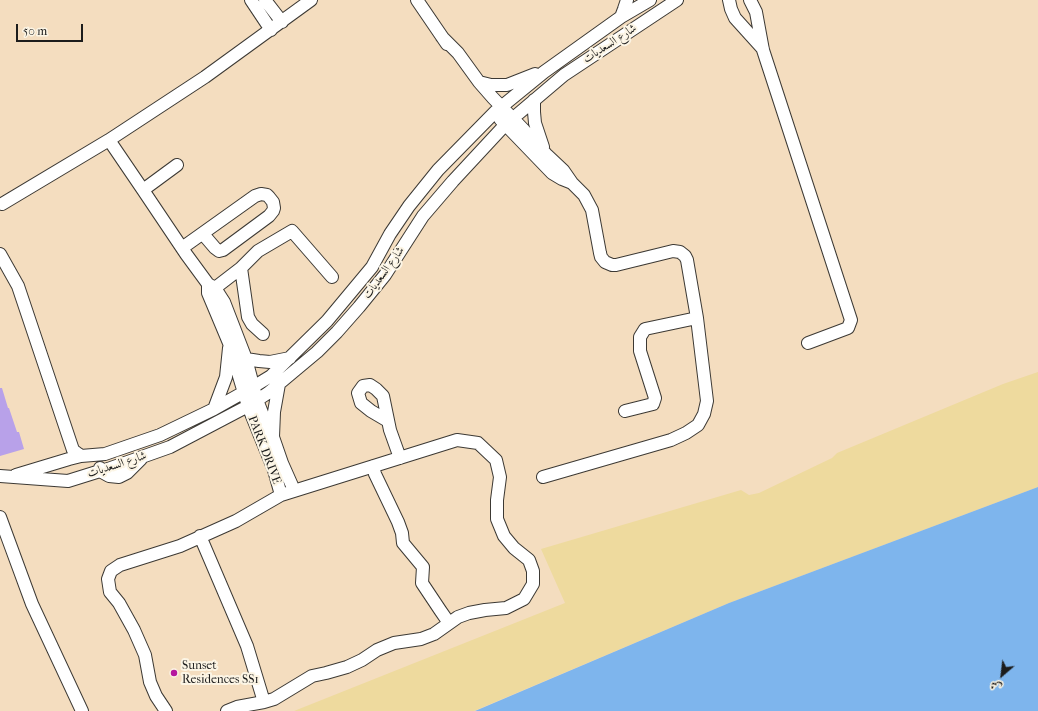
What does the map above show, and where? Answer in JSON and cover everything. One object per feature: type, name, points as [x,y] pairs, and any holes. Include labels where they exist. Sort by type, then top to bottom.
[{"type":"street","points":[[251,0],[271,30]]},
{"type":"street","points":[[266,0],[282,22]]},
{"type":"street","points":[[2,204],[109,140],[205,78],[312,0]]},
{"type":"street","points":[[417,0],[466,72],[557,176],[567,182],[572,183]]},
{"type":"street","points":[[621,17],[627,0]]},
{"type":"street","name":"شارع السعديات","points":[[5,476],[81,456],[104,454],[160,435],[214,409],[271,376],[327,321],[372,267],[390,234],[409,206],[438,170],[498,109],[544,72],[621,17],[650,0]]},
{"type":"street","name":"شارع السعديات","points":[[5,476],[68,481],[108,469],[170,447],[268,393],[317,352],[337,332],[385,275],[423,216],[453,181],[509,122],[564,75],[677,0]]},
{"type":"street","points":[[729,0],[731,10],[735,18],[763,50]]},
{"type":"street","points":[[750,0],[756,12],[763,50],[851,320],[848,328],[808,343]]},
{"type":"street","points":[[442,37],[458,53],[498,109]]},
{"type":"street","points":[[479,82],[492,85],[507,85],[544,72]]},
{"type":"street","points":[[534,100],[535,123],[546,154]]},
{"type":"street","points":[[509,122],[563,170],[572,183],[579,188],[589,202],[592,210],[601,257],[605,262],[616,265],[673,251],[680,252],[685,256],[687,260],[697,318],[706,401],[704,414],[698,425],[671,440],[543,477]]},
{"type":"street","points":[[109,140],[184,251],[224,302],[246,360],[248,390]]},
{"type":"street","points":[[143,190],[177,165]]},
{"type":"street","points":[[184,251],[255,196],[264,194],[272,199],[274,208],[271,214],[225,249],[217,250],[205,236]]},
{"type":"street","points":[[252,403],[208,293],[212,286],[241,268],[258,252],[292,230],[332,277]]},
{"type":"street","points":[[0,254],[18,286],[73,450],[81,456]]},
{"type":"street","points":[[241,268],[248,317],[252,324],[263,334]]},
{"type":"street","points":[[625,411],[653,404],[655,398],[640,351],[640,337],[645,329],[697,318]]},
{"type":"street","points":[[214,409],[226,377],[229,343]]},
{"type":"street","points":[[246,360],[270,362],[290,358]]},
{"type":"street","points":[[273,437],[274,412],[279,384]]},
{"type":"street","name":"PARK DRIVE","points":[[252,403],[264,418],[294,490]]},
{"type":"street","name":"PARK DRIVE","points":[[252,403],[281,494]]},
{"type":"street","points":[[388,421],[400,458]]},
{"type":"street","points":[[166,711],[156,696],[150,682],[145,656],[134,630],[119,603],[110,592],[108,579],[111,571],[120,565],[180,546],[236,520],[281,494],[457,440],[478,443],[496,460],[500,477],[497,500],[497,518],[504,536],[514,548],[529,560],[533,571],[533,584],[524,598],[506,608],[485,610],[458,617],[434,634],[420,640],[394,643],[377,650],[362,660],[347,667],[312,676],[274,699],[237,707],[227,711]]},
{"type":"street","points":[[57,479],[54,463],[70,464],[97,455],[100,471]]},
{"type":"street","points":[[373,466],[375,474],[398,522],[402,533],[403,544],[423,567],[422,584],[449,623]]},
{"type":"street","points":[[0,516],[32,604],[82,711]]},
{"type":"street","points":[[200,536],[247,646],[264,702]]},
{"type":"sand","points":[[1038,372],[1038,487],[729,603],[474,711],[294,711],[565,603],[541,549],[741,490],[749,495],[759,493],[832,458],[837,453],[1003,384]]},
{"type":"water","points":[[1038,487],[1038,711],[475,711],[729,603]]},
{"type":"building","points":[[0,388],[2,388],[24,449],[0,456]]},
{"type":"place","name":"Sunset Residences SS1","points":[[174,673]]}]
